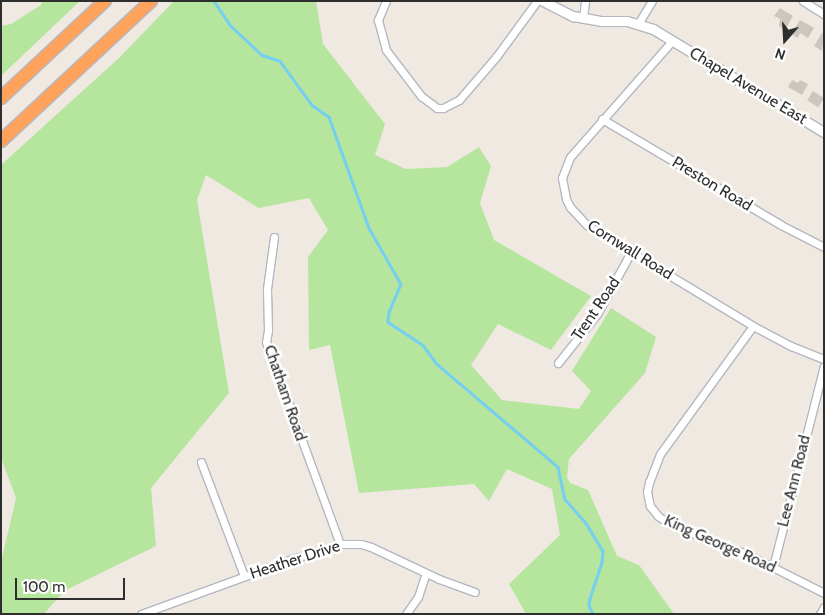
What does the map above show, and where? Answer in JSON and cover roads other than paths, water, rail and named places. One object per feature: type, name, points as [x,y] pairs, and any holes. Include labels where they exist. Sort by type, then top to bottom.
[{"type":"highway","points":[[1,98],[105,1]]},
{"type":"highway","points":[[1,141],[151,1]]},
{"type":"street","points":[[386,1],[378,20],[386,50],[421,96],[437,108],[443,108],[459,100],[496,57],[537,1]]},
{"type":"street","points":[[543,1],[555,8],[583,18],[601,21],[627,21],[638,24],[652,1]]},
{"type":"street","points":[[583,18],[586,1]]},
{"type":"street","points":[[803,1],[824,14]]},
{"type":"street","name":"Chapel Avenue East","points":[[638,24],[672,41],[824,132]]},
{"type":"street","name":"Cornwall Road","points":[[672,41],[602,118],[566,163],[562,178],[563,188],[570,207],[587,225],[753,326],[791,346],[824,359]]},
{"type":"street","name":"Preston Road","points":[[602,118],[756,210],[824,247]]},
{"type":"street","name":"Chatham Road","points":[[274,237],[267,289],[268,330],[266,342],[340,544]]},
{"type":"street","name":"Trent Road","points":[[558,363],[597,314],[631,252]]},
{"type":"street","name":"King George Road","points":[[753,326],[660,454],[652,469],[648,492],[650,506],[658,516],[671,525],[746,554],[824,593]]},
{"type":"street","name":"Lee Ann Road","points":[[773,567],[824,366]]},
{"type":"street","points":[[201,462],[244,576]]},
{"type":"street","name":"Heather Drive","points":[[141,614],[244,576],[340,544],[371,547],[426,573],[475,592]]},
{"type":"street","points":[[406,614],[418,597],[426,573]]},
{"type":"street","points":[[820,614],[824,607]]},
{"type":"waterway","points":[[214,1],[231,26],[262,55],[280,61],[312,105],[329,117],[369,228],[401,284],[389,312],[388,322],[423,345],[436,363],[558,467],[565,499],[586,523],[603,551],[602,562],[590,598],[589,605],[593,614]]}]
